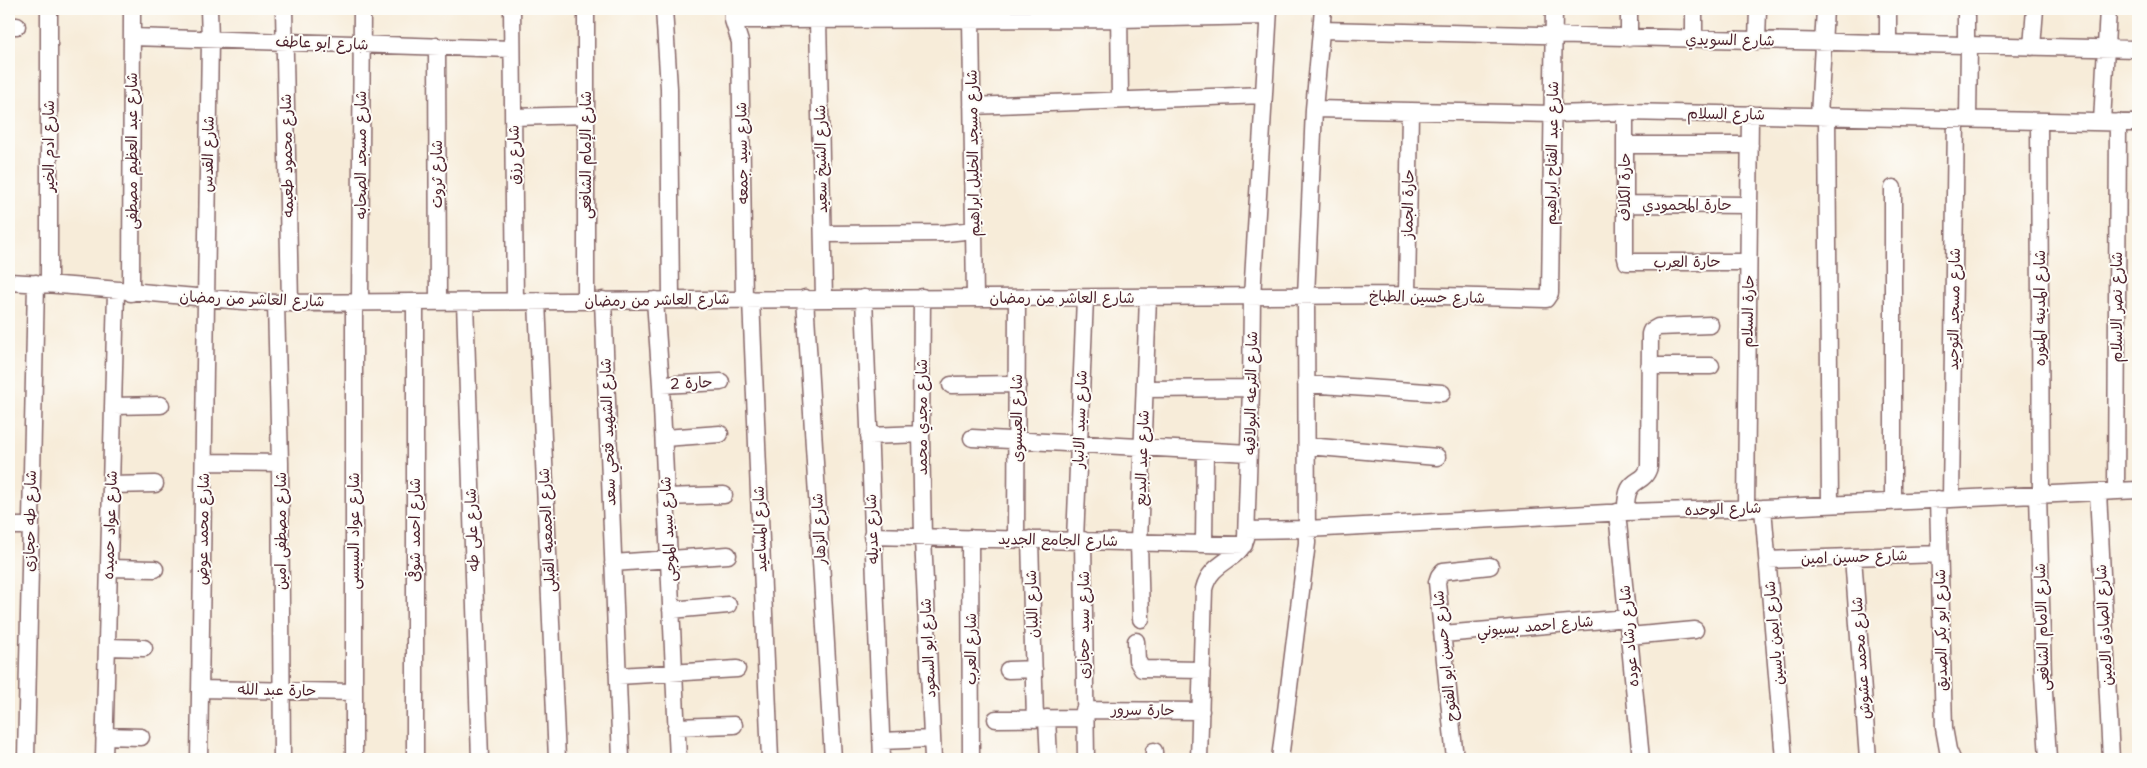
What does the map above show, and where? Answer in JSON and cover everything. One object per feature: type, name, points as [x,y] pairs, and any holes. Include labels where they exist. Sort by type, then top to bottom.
[{"type":"street","name":"شارع ادم الخير","points":[[42,284],[49,9]]},
{"type":"street","name":"شارع عبد العظيم مصطفى","points":[[123,292],[132,9]]},
{"type":"street","name":"شارع القدس","points":[[205,299],[209,9]]},
{"type":"street","name":"شارع محمود طعيمه","points":[[283,303],[284,9]]},
{"type":"street","name":"شارع مسجد الصحابه","points":[[357,302],[362,9]]},
{"type":"street","name":"شارع رزق","points":[[512,9],[515,301]]},
{"type":"street","name":"شارع الإمام الشافعى","points":[[586,9],[586,300]]},
{"type":"street","points":[[664,9],[669,88],[671,300]]},
{"type":"street","points":[[1280,759],[1307,543],[1306,297],[1314,109],[1323,9]]},
{"type":"street","name":"شارع عبد الفتاح ابراهيم","points":[[1549,298],[1554,9]]},
{"type":"street","points":[[1629,9],[1629,38]]},
{"type":"street","points":[[1694,9],[1694,39]]},
{"type":"street","points":[[1756,40],[1758,9]]},
{"type":"street","points":[[1825,9],[1823,116],[1830,504]]},
{"type":"street","points":[[1888,9],[1888,43]]},
{"type":"street","name":"شارع مسجد التوحيد","points":[[1945,499],[1967,45],[1966,9]]},
{"type":"street","points":[[2032,47],[2034,9]]},
{"type":"street","name":"شارع نصر الاسلام","points":[[2108,9],[2105,48],[2110,122],[2116,491]]},
{"type":"street","points":[[733,14],[818,20],[870,14],[1268,12]]},
{"type":"street","name":"شارع الترعه البولاقيه","points":[[1245,537],[1251,388],[1252,297],[1268,12]]},
{"type":"street","name":"شارع سيد جمعه","points":[[733,14],[740,42],[748,299]]},
{"type":"street","name":"شارع مسجد الخليل ابراهيم","points":[[970,14],[975,298]]},
{"type":"street","points":[[1119,14],[1120,99]]},
{"type":"street","name":"شارع الشيخ سعيد","points":[[818,20],[824,298]]},
{"type":"street","name":"شارع السويدي","points":[[1321,30],[2138,50]]},
{"type":"street","name":"شارع ابو عاطف","points":[[132,38],[512,49]]},
{"type":"street","name":"شارع ثروت","points":[[437,46],[438,302]]},
{"type":"street","points":[[972,106],[1264,95]]},
{"type":"street","name":"شارع السلام","points":[[1314,109],[1553,114],[1625,112],[1750,114],[2138,123]]},
{"type":"street","name":"حارة الجماز","points":[[1407,295],[1410,112]]},
{"type":"street","name":"حارة الكلاف","points":[[1625,112],[1626,204],[1624,254],[1627,262]]},
{"type":"street","name":"حارة السلام","points":[[1746,508],[1750,114]]},
{"type":"street","points":[[513,117],[586,115]]},
{"type":"street","name":"شارع المدينه المنوره","points":[[2039,121],[2039,494]]},
{"type":"street","points":[[1626,145],[1750,145]]},
{"type":"street","points":[[1893,188],[1893,501]]},
{"type":"street","name":"حارة المحمودي","points":[[1626,204],[1749,205]]},
{"type":"street","points":[[823,234],[946,233],[974,230]]},
{"type":"street","name":"حارة العرب","points":[[1627,262],[1748,262]]},
{"type":"street","name":"شارع العاشر من رمضان","points":[[9,282],[205,299],[283,303],[922,297],[1306,297]]},
{"type":"street","name":"شارع طه حجازى","points":[[26,759],[30,526],[42,284]]},
{"type":"street","name":"شارع عواد حميده","points":[[104,759],[113,406],[123,292]]},
{"type":"street","name":"شارع حسين الطباخ","points":[[1306,297],[1407,295],[1549,298]]},
{"type":"street","name":"شارع مجدي محمد","points":[[922,297],[921,434],[923,537]]},
{"type":"street","name":"شارع عبد البديع","points":[[1141,619],[1139,542],[1148,297]]},
{"type":"street","name":"شارع الزهار","points":[[805,298],[833,759]]},
{"type":"street","name":"شارع عديله","points":[[864,298],[882,759]]},
{"type":"street","name":"شارع العيسوى","points":[[1017,298],[1017,441],[1023,539]]},
{"type":"street","name":"شارع سيد الانبار","points":[[1079,540],[1085,298]]},
{"type":"street","name":"شارع محمد عوض","points":[[199,759],[205,299]]},
{"type":"street","name":"شارع المساعيد","points":[[748,299],[770,759]]},
{"type":"street","name":"شارع الشهيد فتحي سعد","points":[[603,300],[621,759]]},
{"type":"street","name":"شارع سيد الموجى","points":[[655,300],[664,438],[678,759]]},
{"type":"street","name":"شارع الجمعيه القبلى","points":[[536,301],[557,759]]},
{"type":"street","name":"شارع عواد السيسى","points":[[354,759],[357,302]]},
{"type":"street","name":"شارع احمد شوقى","points":[[415,302],[415,759]]},
{"type":"street","name":"شارع على طه","points":[[465,302],[480,759]]},
{"type":"street","name":"شارع مصطفى امين","points":[[282,759],[280,463],[283,303]]},
{"type":"street","name":"شارع رشاد عوده","points":[[1641,759],[1629,636],[1621,512],[1628,489],[1633,482],[1646,474],[1650,466],[1649,338],[1652,330],[1655,328],[1710,326]]},
{"type":"street","points":[[1649,366],[1711,366]]},
{"type":"street","name":"حارة 2","points":[[661,385],[721,382]]},
{"type":"street","points":[[951,385],[1018,384]]},
{"type":"street","points":[[1306,384],[1442,393]]},
{"type":"street","points":[[1145,389],[1251,388]]},
{"type":"street","points":[[113,406],[161,405]]},
{"type":"street","points":[[664,438],[720,434]]},
{"type":"street","points":[[869,436],[921,434]]},
{"type":"street","points":[[972,438],[1249,453]]},
{"type":"street","points":[[1306,446],[1437,457]]},
{"type":"street","points":[[1204,543],[1205,451]]},
{"type":"street","points":[[204,462],[280,463]]},
{"type":"street","points":[[111,485],[155,484]]},
{"type":"street","name":"شارع الوحده","points":[[1245,537],[1307,529],[1621,512],[1763,508],[2138,490]]},
{"type":"street","name":"شارع الصادق الامين","points":[[2098,492],[2111,759]]},
{"type":"street","name":"شارع الامام الشافعى","points":[[2039,494],[2043,675],[2048,759]]},
{"type":"street","points":[[666,497],[724,495]]},
{"type":"street","name":"شارع ابو بكر الصديق","points":[[1945,499],[1940,554],[1944,728],[1948,750],[1952,759]]},
{"type":"street","name":"شارع ايمن ياسين","points":[[1763,508],[1784,759]]},
{"type":"street","points":[[9,526],[30,526]]},
{"type":"street","name":"شارع الجامع الجديد","points":[[872,536],[1204,543],[1245,537]]},
{"type":"street","name":"شارع ابو السعود","points":[[923,537],[933,759]]},
{"type":"street","points":[[1199,759],[1204,589],[1206,579],[1219,564],[1237,553],[1245,537]]},
{"type":"street","name":"شارع العرب","points":[[970,538],[971,759]]},
{"type":"street","name":"شارع اللبان","points":[[1023,539],[1034,669],[1048,759]]},
{"type":"street","name":"شارع سيد حجازى","points":[[1079,540],[1086,759]]},
{"type":"street","name":"شارع حسين امين","points":[[1768,560],[1940,554]]},
{"type":"street","points":[[613,563],[728,555]]},
{"type":"street","name":"شارع محمد عشوش","points":[[1854,557],[1868,759]]},
{"type":"street","name":"شارع حسن ابو الفتوح","points":[[1455,759],[1437,582],[1443,571],[1490,566]]},
{"type":"street","points":[[109,568],[154,569]]},
{"type":"street","points":[[671,610],[728,605]]},
{"type":"street","name":"شارع احمد بسيوني","points":[[1443,634],[1628,618]]},
{"type":"street","points":[[1629,636],[1695,630]]},
{"type":"street","points":[[1136,642],[1139,665],[1142,669],[1202,670]]},
{"type":"street","points":[[107,647],[144,648]]},
{"type":"street","points":[[618,676],[737,669]]},
{"type":"street","points":[[1008,670],[1034,669]]},
{"type":"street","name":"حارة عبد الله","points":[[200,689],[354,692]]},
{"type":"street","name":"حارة سرور","points":[[996,719],[1041,718],[1084,714],[1201,711]]},
{"type":"street","points":[[676,728],[734,726]]},
{"type":"street","points":[[104,736],[141,736]]},
{"type":"street","points":[[881,741],[932,739]]}]
